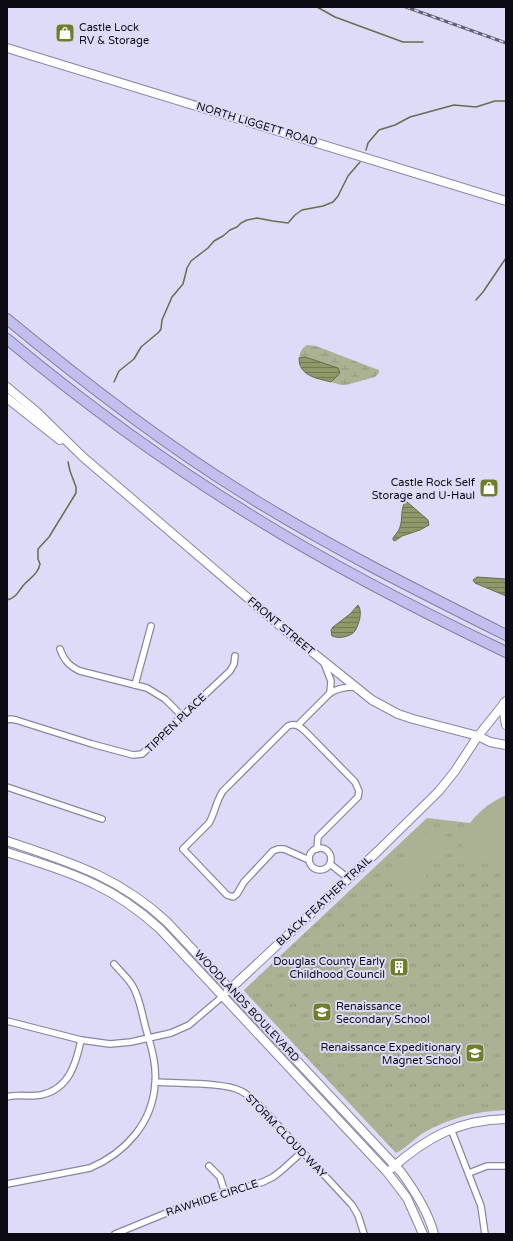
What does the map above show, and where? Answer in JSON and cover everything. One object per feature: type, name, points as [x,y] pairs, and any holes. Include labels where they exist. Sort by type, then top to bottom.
[{"type":"highway","points":[[7,320],[112,403],[178,450],[241,492],[362,563],[506,635]]},
{"type":"highway","points":[[7,339],[48,373],[117,426],[252,516],[368,582],[506,652]]},
{"type":"street","name":"NORTH LIGGETT ROAD","points":[[7,48],[506,200]]},
{"type":"street","name":"FRONT STREET","points":[[7,387],[36,412],[83,457],[324,663],[372,700],[398,714],[422,722],[478,736],[490,742],[506,746]]},
{"type":"street","name":"FRONT STREET","points":[[7,398],[32,419],[83,457]]},
{"type":"street","points":[[135,685],[151,626]]},
{"type":"street","points":[[60,649],[63,658],[73,668],[147,688],[161,696],[182,716]]},
{"type":"street","name":"TIPPEN PLACE","points":[[7,720],[16,720],[73,738],[137,755],[145,752],[232,668],[235,656]]},
{"type":"street","points":[[324,663],[331,681],[330,693]]},
{"type":"street","points":[[298,725],[330,693],[336,689],[344,687],[354,687]]},
{"type":"street","points":[[505,702],[504,713],[506,725]]},
{"type":"street","name":"BLACK FEATHER TRAIL","points":[[7,1021],[81,1040],[110,1044],[131,1042],[171,1033],[189,1025],[223,996],[443,787],[478,736],[505,702]]},
{"type":"street","points":[[309,860],[311,853],[317,848],[318,837],[358,797],[359,791],[355,782],[298,725],[292,724],[288,726],[227,786],[219,797],[209,823],[183,849],[227,895],[232,897],[237,894],[244,882],[273,851],[278,849],[284,849],[309,860],[313,867],[320,870],[327,868],[330,864],[331,857],[328,851],[317,848]]},
{"type":"street","points":[[7,787],[102,819]]},
{"type":"street","name":"WOODLANDS BOULEVARD","points":[[7,841],[85,868],[110,880],[131,893],[167,922],[395,1165],[409,1182],[420,1200],[434,1234]]},
{"type":"street","name":"WOODLANDS BOULEVARD","points":[[7,852],[81,878],[105,889],[125,901],[160,929],[387,1172],[407,1198],[423,1234]]},
{"type":"street","points":[[330,864],[348,878]]},
{"type":"street","points":[[7,1184],[90,1168],[102,1163],[125,1146],[135,1136],[149,1111],[156,1082],[153,1057],[135,991],[128,979],[114,964]]},
{"type":"street","points":[[7,1097],[42,1095],[60,1086],[72,1071],[76,1062],[81,1040]]},
{"type":"street","name":"STORM CLOUD WAY","points":[[156,1082],[227,1087],[240,1091],[255,1101],[352,1205],[358,1216],[364,1234]]},
{"type":"street","points":[[387,1172],[423,1143],[437,1135],[478,1121],[506,1120]]},
{"type":"street","points":[[451,1129],[481,1206],[485,1234]]},
{"type":"street","name":"RAWHIDE CIRCLE","points":[[115,1234],[186,1205],[263,1182],[273,1177],[302,1152]]},
{"type":"street","points":[[210,1166],[220,1176],[224,1193]]},
{"type":"street","points":[[469,1173],[487,1166],[506,1166]]},
{"type":"green space","points":[[307,345],[316,346],[379,370],[379,373],[375,377],[346,385],[321,380],[308,374],[300,365],[300,354]]},
{"type":"green space","points":[[506,795],[506,1110],[484,1112],[453,1119],[423,1133],[396,1153],[244,990],[427,818],[470,823],[478,814],[495,800]]},
{"type":"green space","points":[[506,796],[506,868],[459,857],[465,836],[474,820],[487,807]]},
{"type":"green space","points":[[421,832],[435,838],[443,835],[447,836],[450,843],[451,853],[439,857],[430,857],[429,866],[426,867],[426,884],[423,888],[400,888],[396,884],[394,875],[398,866],[408,854],[408,841],[415,834]]},
{"type":"shaded area","points":[[305,357],[338,368],[340,373],[331,382],[309,375],[302,369],[300,364],[299,358]]},
{"type":"shaded area","points":[[406,501],[428,520],[429,525],[420,530],[402,536],[395,541],[393,538],[401,524],[402,510]]},
{"type":"shaded area","points":[[477,577],[506,579],[506,596],[475,583],[473,580]]},
{"type":"shaded area","points":[[358,605],[360,614],[359,622],[355,631],[344,637],[332,636],[331,630],[333,627],[350,614]]},
{"type":"waterway","points":[[317,7],[335,17],[403,42],[423,42]]},
{"type":"waterway","points":[[366,150],[368,143],[379,130],[395,125],[410,117],[454,105],[476,107],[495,101],[506,101]]},
{"type":"waterway","points":[[114,382],[119,371],[134,359],[141,347],[161,329],[162,320],[172,297],[183,284],[187,268],[191,261],[208,248],[214,241],[247,220],[257,218],[288,223],[302,210],[323,206],[333,202],[338,196],[348,176],[360,162]]},
{"type":"waterway","points":[[476,300],[506,258]]},
{"type":"waterway","points":[[7,600],[16,595],[39,568],[40,564],[38,559],[38,549],[49,537],[76,493],[76,487],[68,462]]},
{"type":"railway","points":[[406,7],[506,43]]},
{"type":"place","name":"Castle Lock RV & Storage","points":[[65,33]]},
{"type":"place","name":"Castle Rock Self Storage and U-Haul","points":[[489,488]]},
{"type":"place","name":"Douglas County Early Childhood Council","points":[[399,967]]},
{"type":"place","name":"Renaissance Secondary School","points":[[322,1012]]},
{"type":"place","name":"Renaissance Expeditionary Magnet School","points":[[475,1053]]}]
